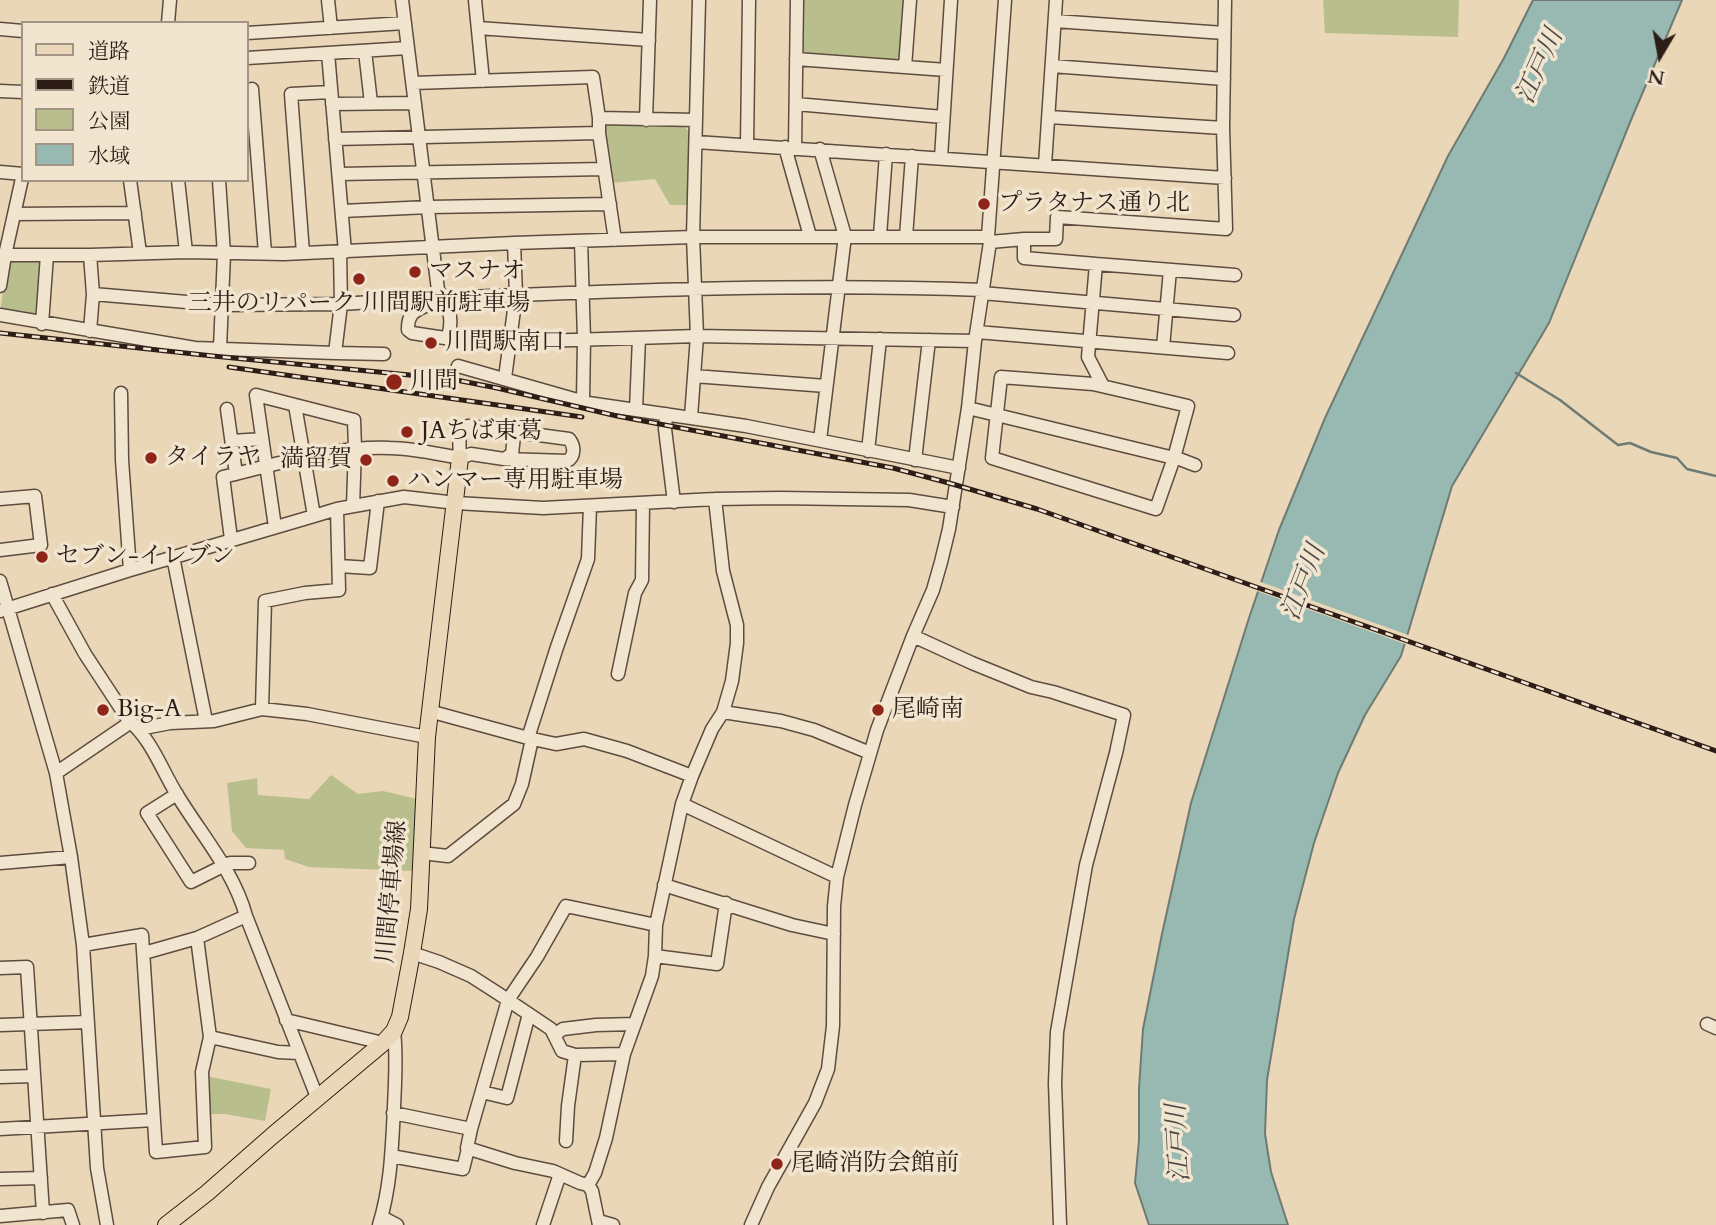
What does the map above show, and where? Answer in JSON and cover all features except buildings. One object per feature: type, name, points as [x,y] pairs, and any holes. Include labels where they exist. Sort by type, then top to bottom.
[{"type":"main road","name":"川間停車場線","points":[[388,1037],[400,1017],[419,909],[429,711],[464,453]]},
{"type":"main road","points":[[166,1225],[388,1037]]},
{"type":"street","points":[[168,21],[170,0]]},
{"type":"street","points":[[328,0],[331,28]]},
{"type":"street","points":[[402,0],[438,290],[432,303],[412,312],[408,319],[408,330],[412,333],[445,338],[449,334],[451,325],[448,306],[438,290]]},
{"type":"street","points":[[475,0],[483,80]]},
{"type":"street","points":[[646,120],[650,0]]},
{"type":"street","points":[[691,417],[697,336],[693,237],[699,0]]},
{"type":"street","points":[[747,145],[750,0]]},
{"type":"street","points":[[797,0],[796,104],[790,147],[810,236]]},
{"type":"street","points":[[905,67],[910,0]]},
{"type":"street","points":[[941,158],[951,0]]},
{"type":"street","points":[[751,1225],[768,1187],[815,1103],[828,1069],[833,1026],[834,906],[837,877],[870,753],[886,705],[935,583],[953,507],[989,239],[1005,0]]},
{"type":"street","points":[[1045,165],[1056,0]]},
{"type":"street","points":[[2,255],[342,252],[693,237],[1056,239],[1057,217],[1226,229],[1223,128],[1224,0]]},
{"type":"street","points":[[1055,21],[1224,33]]},
{"type":"street","points":[[248,33],[405,23]]},
{"type":"street","points":[[478,28],[649,40]]},
{"type":"street","points":[[0,29],[21,31]]},
{"type":"street","points":[[248,58],[408,48]]},
{"type":"street","points":[[365,51],[370,103]]},
{"type":"street","points":[[328,52],[342,211],[341,304],[335,353]]},
{"type":"street","points":[[796,59],[946,70]]},
{"type":"street","points":[[1052,66],[1224,79]]},
{"type":"street","points":[[413,83],[593,77],[615,240]]},
{"type":"street","points":[[252,89],[250,109],[265,253]]},
{"type":"street","points":[[0,91],[21,92]]},
{"type":"street","points":[[303,253],[291,94],[370,103],[415,103]]},
{"type":"street","points":[[796,104],[943,117]]},
{"type":"street","points":[[1049,117],[1223,128]]},
{"type":"street","points":[[599,118],[696,120]]},
{"type":"street","points":[[335,139],[599,133]]},
{"type":"street","points":[[696,142],[1225,178]]},
{"type":"street","points":[[820,149],[845,236],[820,440]]},
{"type":"street","points":[[880,236],[886,154]]},
{"type":"street","points":[[906,237],[912,156]]},
{"type":"street","points":[[339,174],[604,169]]},
{"type":"street","points":[[0,172],[21,174]]},
{"type":"street","points":[[0,286],[2,255],[21,182]]},
{"type":"street","points":[[130,182],[140,253]]},
{"type":"street","points":[[178,182],[186,252]]},
{"type":"street","points":[[219,182],[224,254],[220,348]]},
{"type":"street","points":[[342,211],[610,204]]},
{"type":"street","points":[[14,214],[135,214]]},
{"type":"street","points":[[1024,239],[1024,258],[1235,275]]},
{"type":"street","points":[[581,241],[583,401]]},
{"type":"street","points":[[505,378],[516,295],[514,243]]},
{"type":"street","points":[[42,324],[47,255]]},
{"type":"street","points":[[90,255],[93,293],[90,331]]},
{"type":"street","points":[[1096,264],[1088,357],[1103,386]]},
{"type":"street","points":[[1163,347],[1170,270]]},
{"type":"street","points":[[448,306],[468,297],[838,286],[982,292],[1234,315]]},
{"type":"street","points":[[93,293],[222,305],[387,301],[414,306],[417,309]]},
{"type":"street","points":[[0,316],[195,348],[384,354]]},
{"type":"street","points":[[465,336],[510,342],[697,336],[929,340],[976,337],[1090,340],[1228,353]]},
{"type":"street","points":[[636,410],[639,338]]},
{"type":"street","points":[[868,451],[880,339]]},
{"type":"street","points":[[915,460],[929,340]]},
{"type":"street","points":[[458,366],[583,401],[691,417],[959,468]]},
{"type":"street","points":[[694,376],[826,386]]},
{"type":"street","points":[[1001,377],[1103,386],[1188,406],[1156,509],[992,458],[997,415],[1001,377]]},
{"type":"street","points":[[121,393],[122,460],[130,570]]},
{"type":"street","points":[[275,527],[256,395],[354,420],[353,506]]},
{"type":"street","points":[[295,405],[314,516]]},
{"type":"street","points":[[968,408],[1174,458],[1195,466]]},
{"type":"street","points":[[227,409],[236,474]]},
{"type":"street","points":[[666,414],[665,429],[674,502]]},
{"type":"street","points":[[231,539],[223,477],[330,451],[393,447],[504,459],[566,461],[573,454],[573,446],[569,439],[468,426],[460,433],[464,453]]},
{"type":"street","points":[[504,459],[512,454],[514,436],[509,431]]},
{"type":"street","points":[[232,441],[262,439]]},
{"type":"street","points":[[0,499],[35,496],[41,545],[0,550]]},
{"type":"street","points":[[5,610],[231,539],[337,509],[404,497],[522,508],[779,498],[909,500],[953,507]]},
{"type":"street","points":[[588,1185],[595,1173],[606,1138],[624,1054],[649,988],[656,956],[656,925],[681,804],[712,729],[723,712],[732,681],[737,625],[723,571],[715,499]]},
{"type":"street","points":[[339,566],[370,568],[378,501]]},
{"type":"street","points":[[618,674],[635,593],[642,580],[643,503]]},
{"type":"street","points":[[421,853],[448,856],[514,804],[522,784],[530,739],[560,636],[588,559],[590,506]]},
{"type":"street","points":[[262,709],[265,601],[339,590],[337,509]]},
{"type":"street","points":[[173,557],[206,721]]},
{"type":"street","points":[[0,581],[5,610],[56,773],[71,857],[83,945],[97,1168],[107,1225]]},
{"type":"street","points":[[52,594],[85,654],[134,725],[242,899],[246,916],[317,1097]]},
{"type":"street","points":[[913,636],[1031,687],[1124,715],[1086,865],[1057,1032],[1055,1083],[1060,1225]]},
{"type":"street","points":[[56,773],[125,726],[214,721],[262,709],[307,714],[427,737]]},
{"type":"street","points":[[429,711],[556,744],[584,739],[627,751],[692,776]]},
{"type":"street","points":[[723,712],[781,720],[870,753]]},
{"type":"street","points":[[177,794],[148,813],[191,883],[230,863],[249,863]]},
{"type":"street","points":[[681,804],[837,877]]},
{"type":"street","points":[[0,863],[71,857]]},
{"type":"street","points":[[664,885],[792,925],[834,934]]},
{"type":"street","points":[[656,956],[717,964],[726,903]]},
{"type":"street","points":[[391,1157],[463,1169],[471,1129],[508,1000],[537,957],[566,906],[656,925]]},
{"type":"street","points":[[144,953],[197,939],[246,916]]},
{"type":"street","points":[[83,945],[142,935],[156,1152],[205,1147],[202,1072],[210,1037],[197,939]]},
{"type":"street","points":[[412,953],[471,976],[508,1000],[551,1029],[562,1051],[575,1055],[624,1054]]},
{"type":"street","points":[[0,968],[27,967],[43,1213]]},
{"type":"street","points":[[482,1092],[506,1098],[529,1014]]},
{"type":"street","points":[[286,1020],[388,1037],[396,1050],[389,1180],[381,1221],[397,1225]]},
{"type":"street","points":[[0,1025],[88,1022]]},
{"type":"street","points":[[554,1035],[563,1029],[635,1024]]},
{"type":"street","points":[[210,1037],[278,1052],[299,1053]]},
{"type":"street","points":[[566,1141],[575,1055]]},
{"type":"street","points":[[0,1077],[34,1076]]},
{"type":"street","points":[[393,1112],[471,1129]]},
{"type":"street","points":[[0,1129],[154,1120]]},
{"type":"street","points":[[468,1149],[553,1171],[588,1185],[592,1191],[599,1223],[613,1225]]},
{"type":"street","points":[[543,1225],[560,1174]]},
{"type":"street","points":[[0,1179],[41,1178]]},
{"type":"street","points":[[0,1216],[68,1210],[73,1225]]},
{"type":"green space","points":[[802,0],[903,0],[900,58],[895,62],[806,56],[801,52]]},
{"type":"green space","points":[[1323,0],[1459,0],[1458,37],[1325,33]]},
{"type":"green space","points":[[608,123],[683,125],[689,132],[687,205],[670,205],[655,179],[611,183],[603,128]]},
{"type":"green space","points":[[44,259],[39,320],[0,313],[7,260]]},
{"type":"green space","points":[[331,775],[358,794],[383,791],[417,799],[413,871],[309,867],[285,859],[284,850],[246,848],[232,831],[227,783],[257,778],[258,795],[309,799]]},
{"type":"green space","points":[[206,1076],[271,1089],[265,1121],[208,1114]]},
{"type":"water","name":"江戸川","points":[[1533,0],[1682,0],[1549,323],[1452,486],[1401,656],[1365,715],[1338,773],[1314,843],[1294,919],[1267,1080],[1265,1134],[1271,1172],[1288,1225],[1149,1225],[1135,1183],[1143,1029],[1191,803],[1279,530],[1325,418],[1448,156],[1504,58]]},
{"type":"pier","points":[[1258,581],[1411,636],[1408,645],[1254,590]]},
{"type":"waterway","points":[[1516,373],[1560,400],[1618,445],[1630,443],[1651,452],[1677,458],[1687,469],[1716,476]]},
{"type":"railway","points":[[0,333],[451,379],[617,416],[893,468],[1037,509],[1716,751]]},
{"type":"railway","points":[[229,367],[582,417]]},
{"type":"place","name":"プラタナス通り北","points":[[984,204]]},
{"type":"place","name":"マスナオ","points":[[415,272]]},
{"type":"place","name":"三井のリパーク 川間駅前駐車場","points":[[359,279]]},
{"type":"place","name":"川間駅南口","points":[[431,343]]},
{"type":"place","name":"川間","points":[[394,382]]},
{"type":"place","name":"JAちば東葛","points":[[407,432]]},
{"type":"place","name":"タイラヤ","points":[[151,458]]},
{"type":"place","name":"満留賀","points":[[366,460]]},
{"type":"place","name":"ハンマー専用駐車場","points":[[393,481]]},
{"type":"place","name":"セブン-イレブン","points":[[42,557]]},
{"type":"place","name":"Big-A","points":[[103,710]]},
{"type":"place","name":"尾崎南","points":[[878,710]]},
{"type":"place","name":"尾崎消防会館前","points":[[777,1164]]}]
